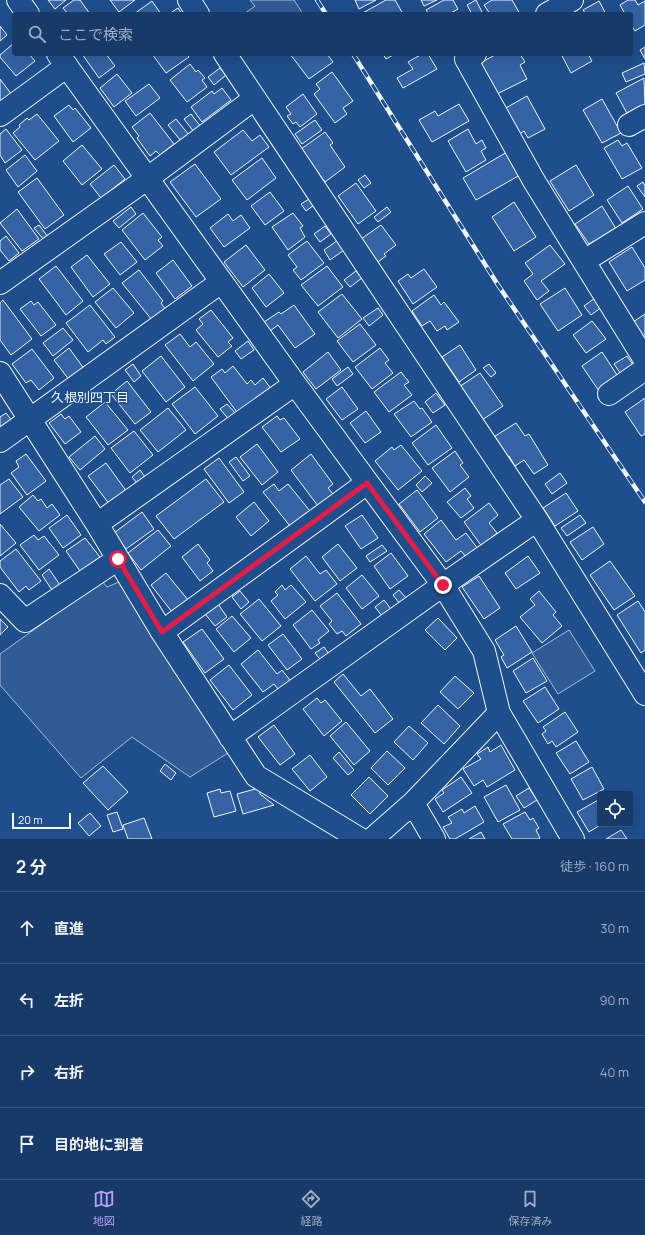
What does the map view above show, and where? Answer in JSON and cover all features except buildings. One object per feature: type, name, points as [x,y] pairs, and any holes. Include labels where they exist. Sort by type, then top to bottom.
[{"type":"street","points":[[18,0],[27,12]]},
{"type":"street","points":[[189,0],[197,12]]},
{"type":"street","points":[[551,12],[572,0]]},
{"type":"street","points":[[225,56],[537,520],[645,694]]},
{"type":"street","points":[[471,56],[466,59],[534,181],[645,360]]},
{"type":"street","points":[[0,115],[63,60],[221,282],[443,585],[484,651],[499,713],[573,839]]},
{"type":"street","points":[[0,283],[148,178],[254,99]]},
{"type":"street","points":[[584,261],[645,223]]},
{"type":"street","points":[[0,441],[221,282]]},
{"type":"street","points":[[609,394],[645,369]]},
{"type":"street","points":[[0,373],[97,524],[162,632],[256,776],[360,839]]},
{"type":"street","points":[[97,524],[295,384]]},
{"type":"street","points":[[162,632],[367,483]]},
{"type":"street","points":[[230,737],[537,520]]},
{"type":"street","points":[[0,595],[25,621],[118,559]]},
{"type":"street","points":[[372,839],[413,803],[499,713]]},
{"type":"street","points":[[413,803],[434,839]]},
{"type":"shaded area","points":[[250,0],[294,0],[302,12],[247,12],[255,6]]},
{"type":"shaded area","points":[[102,581],[107,587],[119,582],[228,753],[190,777],[132,737],[81,778],[0,685],[0,654]]},
{"type":"shaded area","points":[[569,630],[595,671],[558,694],[532,653]]},
{"type":"railway","points":[[317,0],[325,12]]},
{"type":"railway","points":[[354,56],[498,285],[645,502]]},
{"type":"district","name":"久根別四丁目","points":[[90,397]]},
{"type":"route","points":[[118,559],[162,632],[367,483],[443,585]]}]
